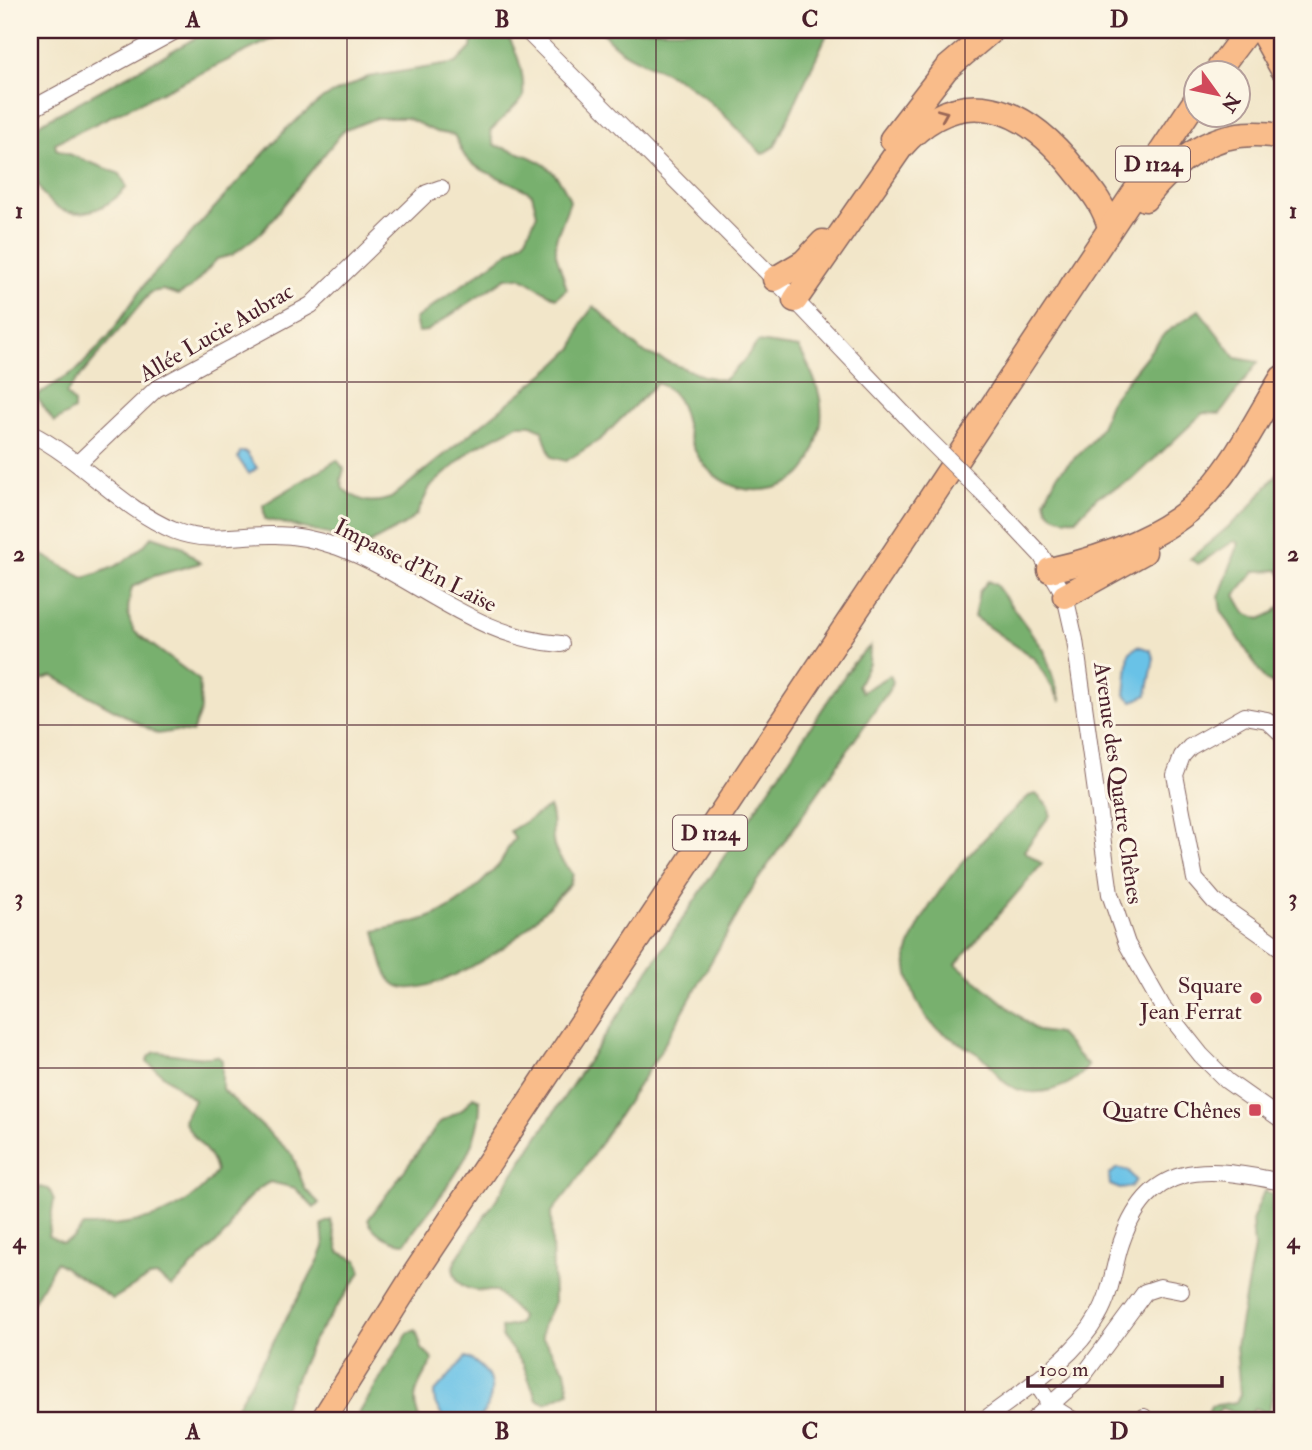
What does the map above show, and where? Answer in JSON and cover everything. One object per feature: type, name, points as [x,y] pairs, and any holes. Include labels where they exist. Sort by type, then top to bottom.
[{"type":"highway","points":[[775,279],[804,262],[822,244],[916,104],[946,69],[992,30]]},
{"type":"highway","points":[[1226,60],[1248,30]]},
{"type":"highway","points":[[1261,30],[1282,68]]},
{"type":"highway","points":[[796,300],[901,147],[917,129],[952,110],[986,108],[1006,113],[1036,129],[1052,142],[1103,205],[1104,237],[1120,233],[1160,180],[1195,150],[1234,134],[1275,135],[1282,138]]},
{"type":"highway","name":"D 1124","points":[[323,1420],[416,1272],[1182,121]]},
{"type":"highway","points":[[1050,570],[1087,561],[1173,522],[1208,493],[1282,378]]},
{"type":"highway","points":[[1065,596],[1176,534],[1204,513],[1226,490],[1282,402]]},
{"type":"street","points":[[30,110],[177,30]]},
{"type":"street","name":"Avenue des Quatre Chênes","points":[[526,30],[796,300],[1041,555],[1065,596],[1075,640],[1110,894],[1127,944],[1162,1006],[1201,1055],[1227,1081],[1282,1120]]},
{"type":"street","name":"Allée Lucie Aubrac","points":[[78,463],[156,390],[311,305],[427,193],[441,188]]},
{"type":"street","name":"Impasse d'En Laïse","points":[[30,433],[78,463],[138,510],[176,531],[194,537],[274,535],[317,541],[359,557],[487,628],[516,638],[561,644]]},
{"type":"street","points":[[1282,734],[1268,720],[1245,716],[1190,747],[1182,756],[1175,775],[1195,879],[1214,901],[1282,949]]},
{"type":"street","points":[[984,1420],[1035,1381],[1082,1339],[1098,1317],[1108,1294],[1126,1230],[1153,1191],[1179,1175],[1209,1170],[1282,1182]]},
{"type":"street","points":[[1033,1420],[1097,1360],[1145,1292],[1160,1287],[1181,1291]]},
{"type":"street","points":[[1035,1381],[1051,1406],[1073,1420]]},
{"type":"green space","points":[[210,30],[291,30],[55,143],[56,149],[120,174],[127,187],[102,207],[89,211],[75,213],[51,204],[42,193],[35,177],[30,176],[30,129]]},
{"type":"green space","points":[[467,30],[504,30],[513,46],[523,80],[523,98],[490,131],[494,145],[541,162],[564,188],[570,201],[556,239],[556,254],[567,289],[556,298],[520,277],[506,278],[427,331],[418,332],[415,319],[525,240],[537,214],[532,194],[474,165],[464,154],[454,135],[436,132],[407,118],[376,118],[343,131],[262,232],[232,255],[217,259],[191,288],[178,295],[163,290],[151,292],[66,393],[74,403],[74,410],[54,422],[36,396],[78,369],[108,337],[145,284],[287,128],[323,98],[368,77],[456,63],[471,48],[473,33]]},
{"type":"green space","points":[[601,30],[829,30],[775,146],[762,154],[704,97],[682,81],[627,54],[608,40]]},
{"type":"green space","points":[[594,306],[641,351],[703,376],[724,380],[758,342],[799,348],[813,377],[821,408],[820,429],[807,467],[794,480],[774,488],[748,490],[725,482],[698,456],[682,408],[673,394],[657,383],[601,439],[566,461],[551,457],[542,430],[531,425],[518,425],[474,448],[430,487],[417,514],[404,525],[369,544],[265,519],[263,505],[337,460],[344,469],[341,480],[343,489],[366,501],[391,498],[555,365],[574,347],[582,322]]},
{"type":"green space","points":[[1199,310],[1236,358],[1258,362],[1220,414],[1203,413],[1131,481],[1098,496],[1076,519],[1052,514],[1045,500],[1057,475],[1091,442],[1101,427],[1111,400],[1165,333]]},
{"type":"green space","points":[[1282,468],[1282,576],[1279,570],[1255,571],[1235,595],[1245,613],[1260,619],[1275,612],[1282,604],[1282,678],[1273,684],[1265,680],[1221,610],[1219,597],[1239,543],[1234,541],[1198,564],[1190,559],[1246,512]]},
{"type":"green space","points":[[152,536],[181,546],[200,563],[154,576],[132,587],[128,610],[135,632],[199,680],[201,709],[192,733],[176,731],[158,734],[53,676],[30,683],[30,548],[84,578],[122,563]]},
{"type":"green space","points":[[988,581],[996,585],[1044,650],[1061,702],[1035,659],[974,617],[979,592]]},
{"type":"green space","points":[[870,646],[869,663],[858,685],[862,692],[890,675],[893,682],[889,690],[755,884],[660,1052],[574,1184],[551,1213],[554,1302],[543,1325],[542,1337],[565,1370],[569,1392],[546,1403],[537,1400],[523,1364],[502,1337],[501,1328],[519,1324],[521,1316],[496,1291],[475,1290],[463,1286],[455,1276],[453,1268],[457,1258],[853,663]]},
{"type":"green space","points":[[1036,794],[1049,807],[1050,815],[1024,851],[1042,864],[956,964],[1037,1031],[1059,1034],[1088,1066],[1072,1081],[1062,1086],[1028,1092],[1007,1084],[986,1060],[945,1035],[927,1019],[909,980],[907,959],[917,929],[943,886],[994,829],[1029,796]]},
{"type":"green space","points":[[549,807],[555,850],[573,874],[570,884],[520,934],[489,957],[456,975],[421,987],[407,988],[391,981],[384,968],[375,931],[430,917],[456,904],[501,863],[515,839],[510,831]]},
{"type":"green space","points":[[155,1052],[193,1057],[217,1056],[222,1060],[222,1089],[292,1154],[305,1189],[319,1203],[314,1208],[295,1188],[270,1182],[244,1203],[229,1230],[172,1287],[157,1276],[149,1277],[113,1299],[56,1262],[33,1303],[30,1299],[30,1195],[40,1187],[49,1189],[54,1200],[48,1236],[63,1243],[73,1238],[83,1226],[140,1221],[174,1209],[203,1187],[216,1172],[210,1157],[184,1120],[194,1100],[147,1062],[148,1057]]},
{"type":"green space","points":[[473,1097],[480,1100],[479,1120],[465,1158],[454,1176],[405,1243],[383,1236],[368,1220],[440,1122],[462,1110]]},
{"type":"green space","points":[[1264,1191],[1272,1194],[1272,1212],[1282,1221],[1277,1365],[1269,1414],[1254,1408],[1250,1417],[1221,1408],[1215,1420],[1206,1420],[1211,1406],[1236,1402],[1240,1394],[1236,1346],[1254,1248],[1252,1221]]},
{"type":"green space","points":[[331,1220],[339,1252],[357,1260],[361,1272],[312,1342],[278,1420],[229,1420],[317,1264],[324,1247],[322,1224]]},
{"type":"green space","points":[[416,1330],[422,1349],[433,1360],[415,1396],[420,1420],[355,1420],[408,1333]]},
{"type":"water","points":[[240,452],[246,452],[257,468],[249,474],[238,458]]},
{"type":"water","points":[[1138,646],[1150,650],[1154,658],[1147,695],[1133,701],[1125,695],[1129,653]]},
{"type":"water","points":[[1117,1168],[1128,1171],[1136,1180],[1131,1187],[1120,1189],[1110,1185],[1109,1175]]},
{"type":"water","points":[[466,1357],[476,1363],[488,1377],[491,1384],[489,1401],[479,1420],[444,1420],[435,1403],[434,1393]]},
{"type":"place","name":"Square Jean Ferrat","points":[[1256,998]]},
{"type":"place","name":"Quatre Chênes","points":[[1255,1110]]}]
